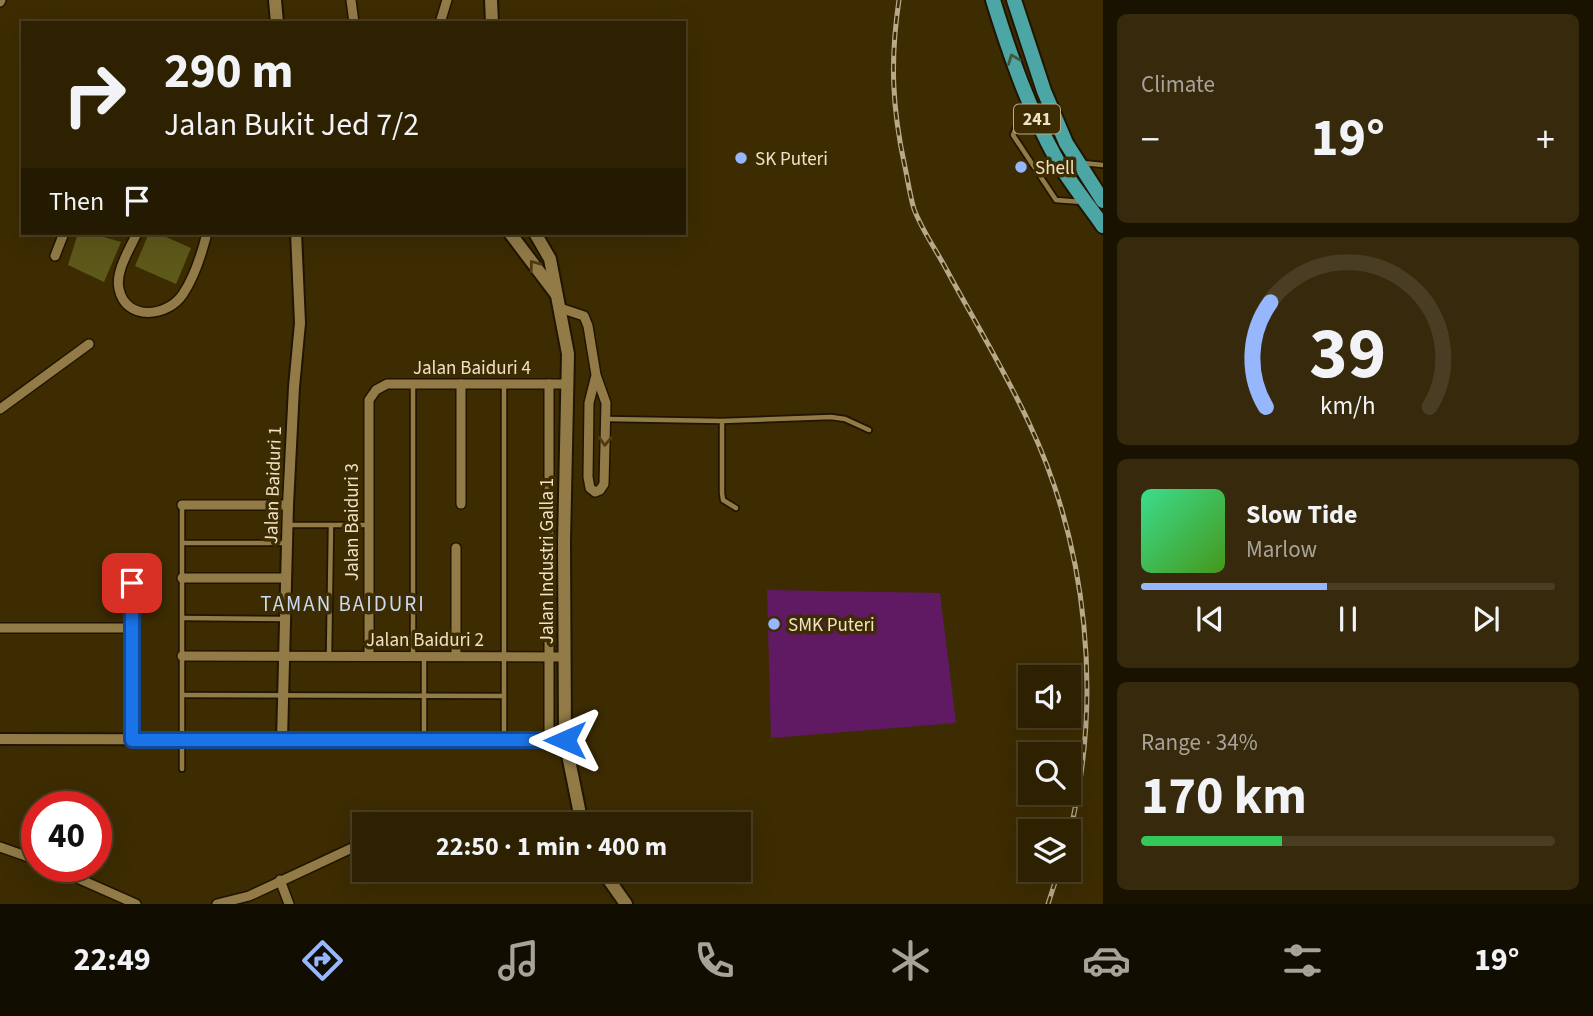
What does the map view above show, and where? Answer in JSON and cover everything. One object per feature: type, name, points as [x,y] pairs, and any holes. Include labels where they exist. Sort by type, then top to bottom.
[{"type":"highway","name":"241","points":[[993,0],[1028,98],[1058,161],[1103,226]]},
{"type":"highway","name":"241","points":[[1014,0],[1044,91],[1066,143],[1103,201]]},
{"type":"main road","points":[[275,0],[277,21]]},
{"type":"main road","points":[[511,235],[559,302]]},
{"type":"main road","name":"Jalan Industri Galla 1","points":[[536,235],[550,259],[568,354],[564,542],[565,740],[580,812]]},
{"type":"main road","points":[[610,882],[626,904]]},
{"type":"street","points":[[351,0],[354,21]]},
{"type":"street","points":[[441,21],[447,0]]},
{"type":"street","points":[[55,256],[63,235]]},
{"type":"street","points":[[136,235],[118,276],[118,289],[123,300],[136,311],[151,314],[165,309],[183,296],[201,256],[206,235]]},
{"type":"street","name":"Jalan Baiduri 1","points":[[282,740],[288,505],[300,323],[296,235]]},
{"type":"street","points":[[559,302],[584,316],[596,375],[606,403],[604,484],[595,492],[590,488],[588,477],[589,402],[596,375]]},
{"type":"street","points":[[0,409],[89,344]]},
{"type":"street","name":"Jalan Baiduri 4","points":[[376,390],[387,384],[568,384]]},
{"type":"street","points":[[461,384],[461,504]]},
{"type":"street","points":[[549,740],[550,384]]},
{"type":"street","name":"Jalan Baiduri 3","points":[[369,656],[369,400],[376,390]]},
{"type":"street","points":[[182,505],[288,505]]},
{"type":"street","points":[[456,656],[457,548]]},
{"type":"street","points":[[132,561],[132,740]]},
{"type":"street","points":[[182,578],[286,578]]},
{"type":"street","points":[[0,628],[132,628]]},
{"type":"street","name":"Jalan Baiduri 2","points":[[182,656],[565,657]]},
{"type":"street","points":[[0,739],[565,740]]},
{"type":"street","points":[[0,847],[21,854]]},
{"type":"street","points":[[217,904],[249,896],[352,848]]},
{"type":"street","points":[[279,880],[289,904]]},
{"type":"street","points":[[86,882],[136,904]]},
{"type":"lane","points":[[1028,98],[1013,135],[1056,200],[1086,202]]},
{"type":"lane","points":[[1078,163],[1103,164]]},
{"type":"lane","points":[[413,384],[413,656]]},
{"type":"lane","points":[[504,384],[504,740]]},
{"type":"lane","points":[[606,419],[722,421],[831,417],[845,419],[869,429]]},
{"type":"lane","points":[[722,421],[723,500],[736,508]]},
{"type":"lane","points":[[182,505],[182,769]]},
{"type":"lane","points":[[288,525],[369,525]]},
{"type":"lane","points":[[329,656],[331,525]]},
{"type":"lane","points":[[182,542],[287,543]]},
{"type":"lane","points":[[182,618],[285,618]]},
{"type":"lane","points":[[424,657],[424,740]]},
{"type":"lane","points":[[182,695],[504,695]]},
{"type":"shaded area","points":[[767,590],[940,593],[956,723],[771,738]]},
{"type":"building","points":[[77,235],[97,235],[121,242],[104,282],[68,265]]},
{"type":"building","points":[[148,235],[162,235],[191,248],[176,284],[135,266]]},
{"type":"railway","points":[[899,0],[894,43],[895,104],[914,209],[1029,423],[1049,471],[1065,521],[1077,573],[1087,679],[1085,732],[1072,819]]},
{"type":"railway","points":[[1048,904],[1055,882]]},
{"type":"place","name":"SK Puteri","points":[[741,158]]},
{"type":"place","name":"Shell","points":[[1021,167]]},
{"type":"place","name":"SMK Puteri","points":[[774,624]]},
{"type":"district","name":"TAMAN BAIDURI","points":[[343,604]]},
{"type":"route","points":[[132,583],[132,740],[565,740]]}]
